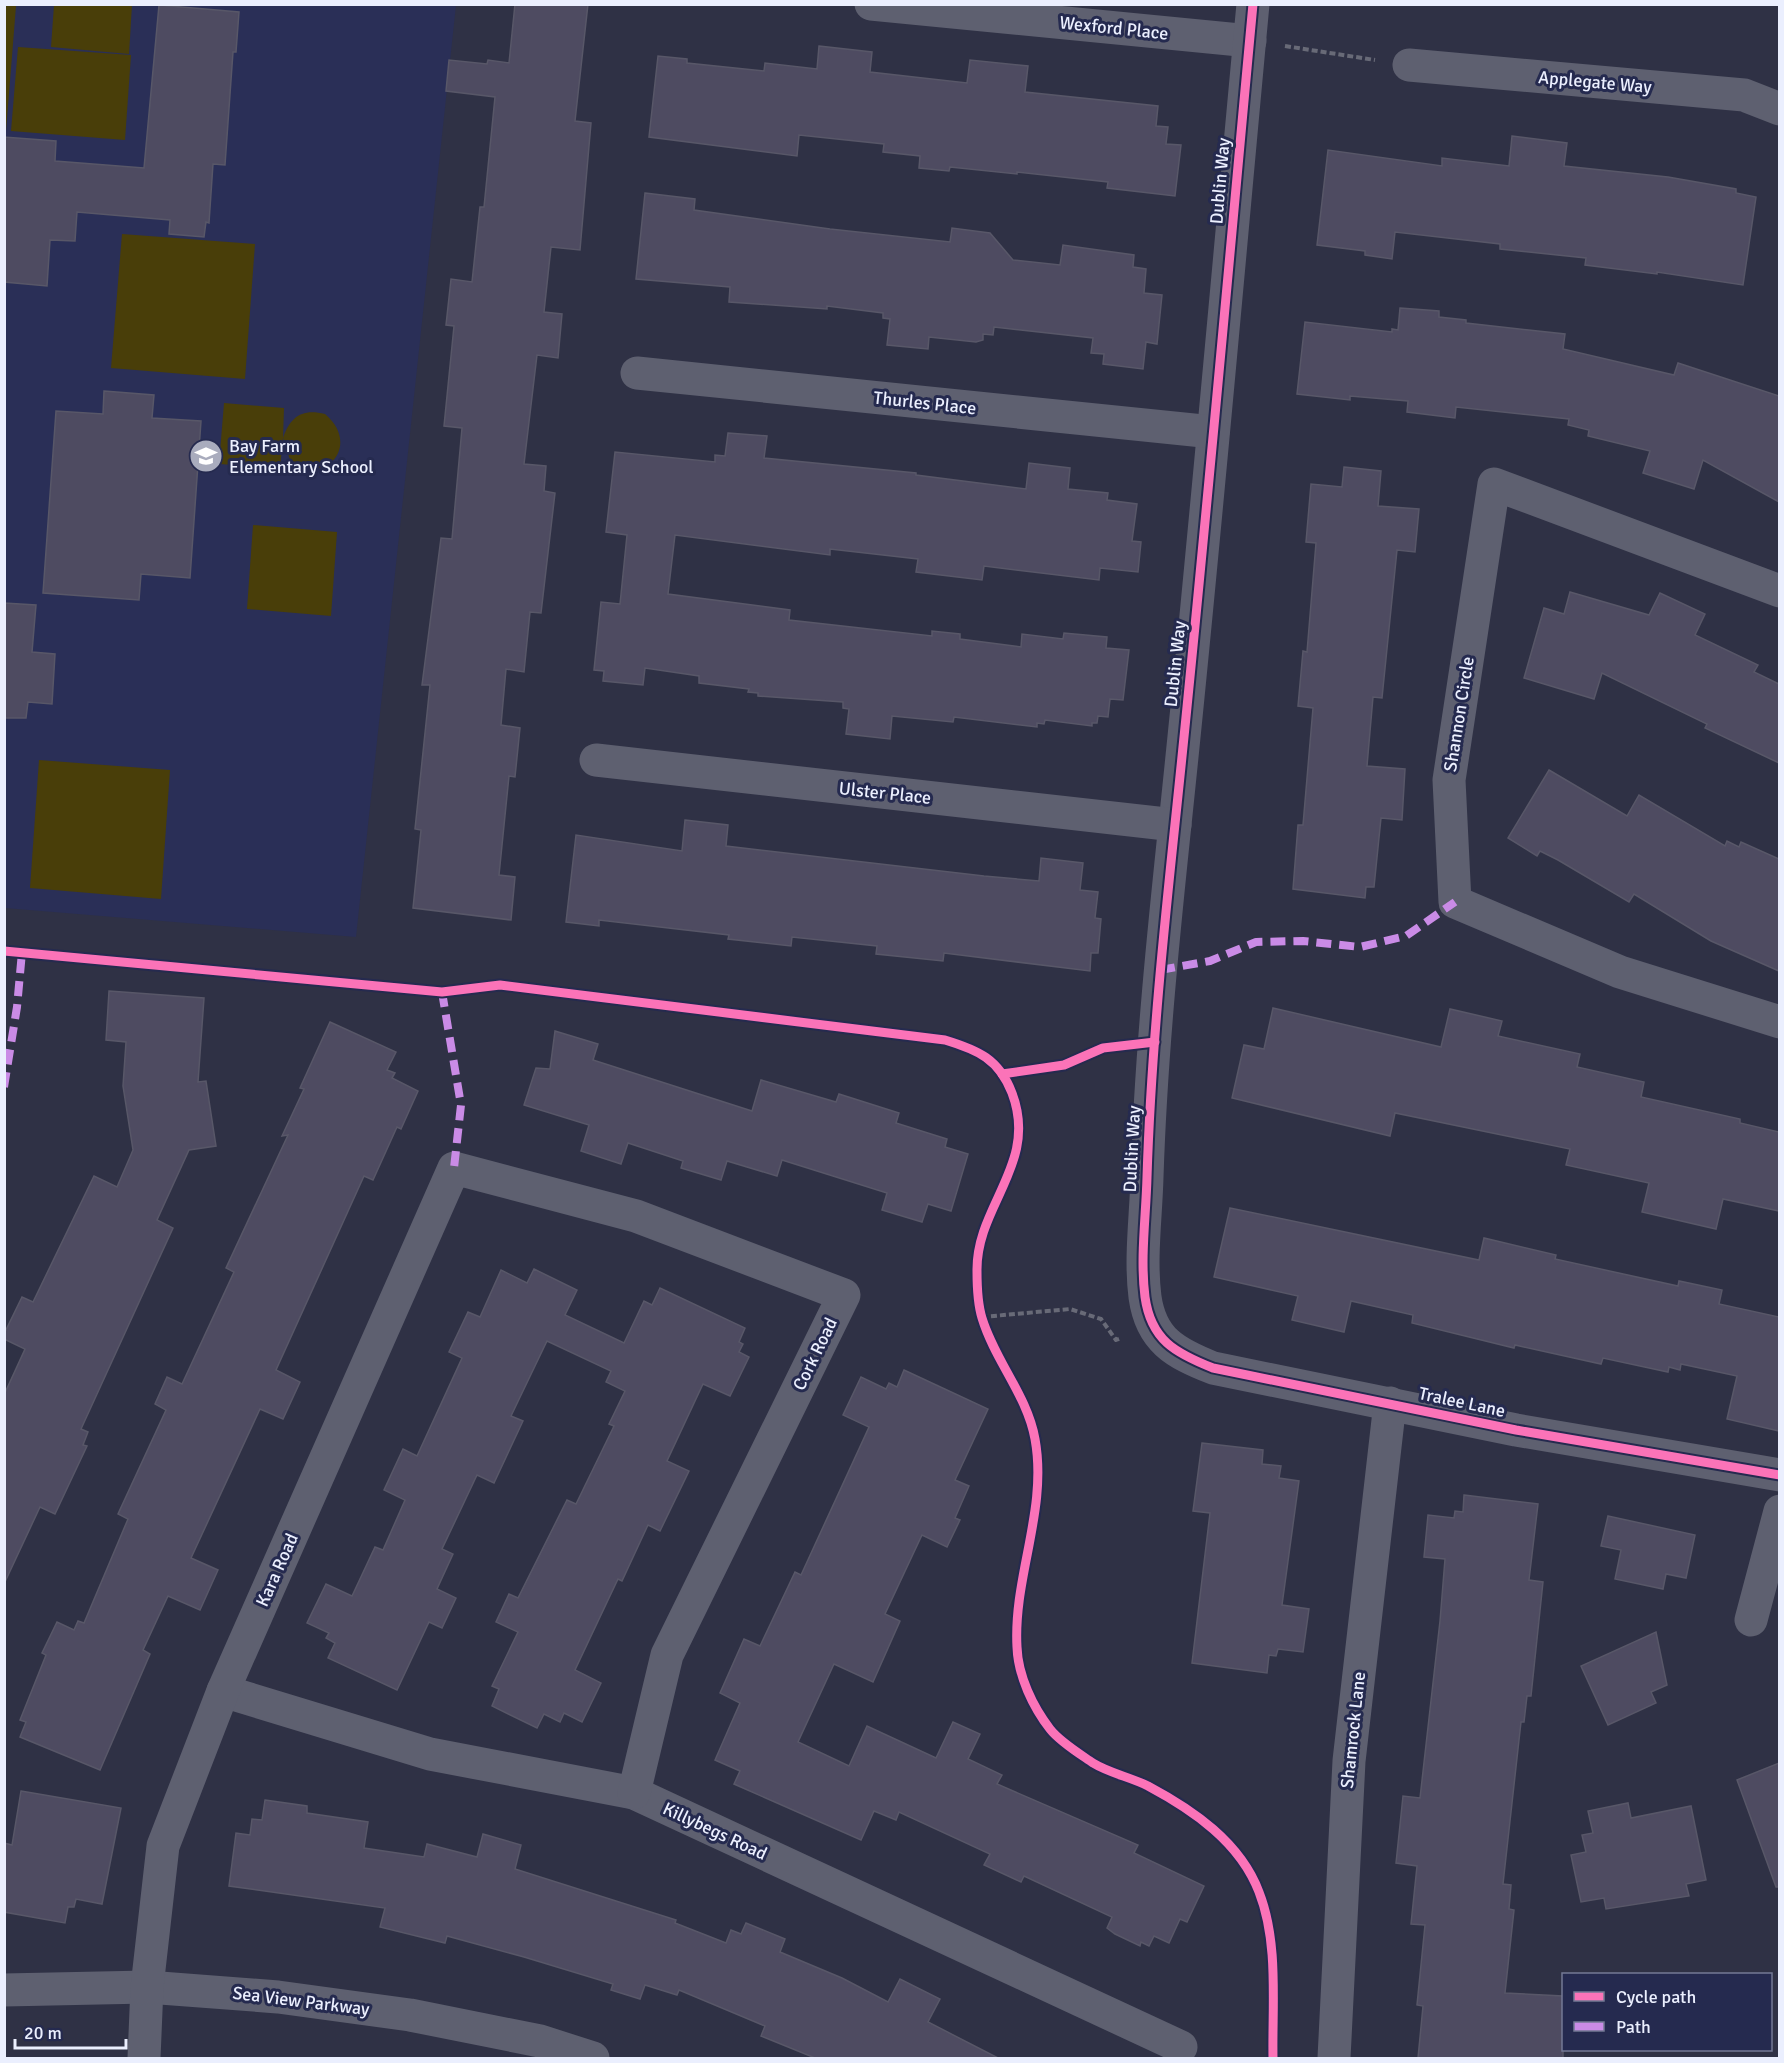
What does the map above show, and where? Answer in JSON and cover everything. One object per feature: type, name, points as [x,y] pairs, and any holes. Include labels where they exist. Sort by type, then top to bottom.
[{"type":"street","name":"Wexford Place","points":[[871,4],[1250,41]]},
{"type":"street","name":"Dublin Way","points":[[1153,1327],[1145,1296],[1148,1156],[1160,970],[1253,4]]},
{"type":"street","name":"Applegate Way","points":[[1409,65],[1744,96],[1779,109]]},
{"type":"street","name":"Thurles Place","points":[[637,373],[1213,432]]},
{"type":"street","name":"Shannon Circle","points":[[1779,591],[1494,484],[1449,780],[1455,902],[1620,972],[1779,1022]]},
{"type":"street","name":"Ulster Place","points":[[596,760],[1175,825]]},
{"type":"street","name":"Kara Road","points":[[144,2058],[147,1986],[163,1846],[223,1691],[454,1168]]},
{"type":"street","name":"Cork Road","points":[[454,1168],[636,1216],[844,1295],[667,1655],[634,1793]]},
{"type":"street","name":"Tralee Lane","points":[[1153,1327],[1178,1354],[1213,1368],[1516,1430],[1779,1475]]},
{"type":"street","name":"Shamrock Lane","points":[[1334,2058],[1349,1761],[1390,1403]]},
{"type":"street","points":[[1751,1620],[1779,1510]]},
{"type":"street","name":"Killybegs Road","points":[[223,1691],[430,1754],[634,1793],[1181,2047]]},
{"type":"street","name":"Sea View Parkway","points":[[4,1990],[147,1986],[278,1997],[410,2015],[538,2050],[593,2058]]},
{"type":"path","points":[[1250,41],[1409,65]]},
{"type":"path","points":[[982,1316],[1070,1309],[1101,1319],[1116,1340],[1153,1327]]},
{"type":"shaded area","name":"Bay Farm Elementary School","points":[[4,5],[456,5],[356,937],[5,908]]},
{"type":"shaded area","points":[[5,5],[16,6],[6,131],[4,131]]},
{"type":"shaded area","points":[[54,5],[132,5],[129,54],[51,47]]},
{"type":"shaded area","points":[[18,47],[131,55],[125,140],[11,131]]},
{"type":"shaded area","points":[[122,234],[255,244],[245,379],[111,368]]},
{"type":"shaded area","points":[[224,403],[284,408],[280,468],[219,464]]},
{"type":"shaded area","points":[[317,412],[325,414],[335,426],[340,438],[340,449],[327,465],[316,468],[304,467],[290,460],[283,438],[289,425],[298,416],[303,413]]},
{"type":"shaded area","points":[[253,525],[337,532],[331,616],[247,609]]},
{"type":"shaded area","points":[[39,760],[170,770],[161,899],[30,888]]},
{"type":"building","points":[[515,4],[588,4],[575,121],[591,123],[580,250],[551,247],[544,312],[562,314],[558,358],[537,355],[524,464],[546,466],[544,491],[555,493],[541,613],[530,612],[524,672],[506,669],[501,725],[520,728],[515,777],[509,776],[499,875],[515,877],[511,920],[413,908],[421,830],[415,829],[430,685],[422,685],[441,538],[452,539],[462,428],[444,426],[454,326],[446,325],[451,279],[472,282],[480,207],[484,207],[495,97],[446,91],[449,60],[487,64],[488,60],[509,63]]},
{"type":"building","points":[[159,5],[239,12],[236,52],[233,52],[225,165],[213,164],[209,223],[206,222],[204,237],[169,234],[170,220],[77,212],[75,241],[50,240],[47,286],[4,282],[4,137],[56,141],[55,161],[144,168]]},
{"type":"building","points":[[819,46],[872,52],[870,72],[967,83],[970,60],[1028,66],[1025,92],[1158,106],[1156,126],[1168,127],[1166,144],[1181,145],[1175,196],[1107,188],[1108,182],[1017,172],[1017,174],[950,167],[949,171],[919,168],[920,156],[883,152],[884,144],[799,135],[797,156],[649,137],[658,56],[687,59],[687,63],[764,71],[765,63],[817,69]]},
{"type":"building","points":[[1512,136],[1567,143],[1564,166],[1668,177],[1736,189],[1736,193],[1756,197],[1743,285],[1657,272],[1657,274],[1585,265],[1586,258],[1500,249],[1500,244],[1395,232],[1392,259],[1365,255],[1365,251],[1317,245],[1328,150],[1442,166],[1442,158],[1509,166]]},
{"type":"building","points":[[645,193],[695,199],[694,210],[830,229],[950,242],[952,228],[990,233],[1013,260],[1060,265],[1063,245],[1134,255],[1133,267],[1146,269],[1144,293],[1162,295],[1157,344],[1146,342],[1143,369],[1103,364],[1104,354],[1091,353],[1093,338],[994,327],[993,335],[983,334],[983,340],[976,342],[929,337],[928,349],[887,345],[890,319],[883,318],[883,313],[827,306],[827,309],[729,302],[730,287],[636,279]]},
{"type":"building","points":[[1400,308],[1439,311],[1439,317],[1466,320],[1466,323],[1565,334],[1563,349],[1674,375],[1678,363],[1779,396],[1779,502],[1703,460],[1694,489],[1643,473],[1650,451],[1588,436],[1589,430],[1568,425],[1569,419],[1456,407],[1455,418],[1407,412],[1408,401],[1350,396],[1350,400],[1297,394],[1305,322],[1392,332],[1392,329],[1398,330]]},
{"type":"building","points":[[104,391],[154,395],[152,418],[201,421],[190,578],[141,574],[139,600],[43,593],[56,411],[103,414]]},
{"type":"building","points":[[728,433],[767,436],[764,458],[916,473],[916,475],[1026,489],[1029,463],[1070,468],[1068,489],[1108,493],[1107,500],[1137,504],[1132,541],[1141,542],[1138,572],[1100,568],[1099,580],[984,566],[982,580],[916,572],[918,559],[830,549],[830,555],[675,535],[668,594],[790,610],[789,620],[932,636],[932,631],[960,634],[960,639],[1021,647],[1022,634],[1063,639],[1064,633],[1107,637],[1106,648],[1129,650],[1123,700],[1110,699],[1108,717],[1098,716],[1097,723],[1092,723],[1092,726],[1045,720],[1044,724],[1037,723],[1037,727],[954,717],[953,722],[892,716],[890,739],[846,734],[849,709],[843,708],[843,702],[758,696],[758,693],[748,692],[749,689],[699,683],[699,676],[645,668],[643,685],[603,681],[604,671],[594,670],[601,602],[620,604],[627,535],[606,532],[615,452],[715,462],[715,455],[725,456]]},
{"type":"building","points":[[1344,467],[1381,471],[1378,506],[1419,509],[1415,552],[1397,550],[1382,698],[1373,697],[1367,766],[1405,769],[1402,820],[1381,818],[1374,887],[1366,887],[1365,898],[1293,889],[1298,825],[1303,825],[1313,708],[1298,706],[1303,651],[1307,652],[1316,543],[1306,542],[1311,484],[1342,487]]},
{"type":"building","points":[[1570,592],[1649,615],[1660,593],[1705,614],[1695,635],[1758,665],[1754,672],[1779,684],[1779,763],[1705,728],[1707,724],[1602,673],[1594,699],[1524,678],[1544,608],[1564,614]]},
{"type":"building","points":[[4,603],[36,605],[32,652],[55,654],[52,704],[28,702],[26,718],[4,718]]},
{"type":"building","points":[[1549,770],[1627,816],[1639,795],[1725,846],[1727,841],[1739,847],[1741,842],[1779,859],[1779,971],[1711,941],[1634,894],[1629,902],[1558,860],[1540,851],[1537,856],[1508,838]]},
{"type":"building","points":[[685,820],[728,825],[726,846],[984,876],[1039,881],[1041,858],[1083,863],[1080,890],[1098,892],[1095,918],[1101,919],[1098,953],[1091,953],[1090,971],[944,953],[943,961],[876,954],[877,946],[792,937],[791,946],[728,939],[729,935],[599,920],[599,926],[566,922],[576,835],[682,851]]},
{"type":"building","points":[[109,991],[204,998],[198,1082],[206,1081],[216,1146],[189,1150],[157,1220],[173,1228],[81,1429],[88,1432],[83,1445],[87,1446],[55,1514],[40,1507],[4,1584],[4,1395],[25,1349],[4,1339],[4,1334],[22,1297],[33,1302],[94,1176],[117,1187],[133,1150],[123,1086],[126,1042],[106,1040]]},
{"type":"building","points":[[1273,1008],[1441,1047],[1450,1009],[1502,1021],[1498,1036],[1580,1054],[1577,1067],[1644,1082],[1641,1097],[1740,1119],[1740,1123],[1779,1132],[1779,1211],[1723,1199],[1716,1229],[1642,1212],[1649,1183],[1566,1165],[1570,1149],[1395,1113],[1390,1136],[1232,1098],[1244,1045],[1264,1049]]},
{"type":"building","points":[[330,1022],[396,1052],[387,1070],[395,1073],[392,1078],[418,1091],[401,1129],[397,1127],[373,1180],[364,1176],[276,1370],[300,1382],[283,1419],[260,1409],[191,1558],[218,1570],[200,1610],[168,1596],[143,1650],[150,1654],[100,1770],[20,1737],[26,1722],[20,1720],[46,1655],[42,1653],[57,1622],[74,1630],[78,1621],[84,1623],[128,1519],[118,1514],[166,1410],[155,1404],[167,1377],[182,1384],[234,1272],[226,1268],[288,1135],[282,1136],[304,1089],[300,1088]]},
{"type":"building","points":[[555,1031],[598,1044],[593,1060],[752,1111],[761,1080],[836,1102],[839,1094],[899,1113],[896,1123],[947,1139],[945,1147],[968,1154],[951,1211],[928,1204],[922,1222],[882,1210],[887,1193],[782,1160],[777,1176],[727,1161],[721,1180],[681,1168],[683,1161],[628,1143],[621,1164],[581,1151],[589,1125],[524,1105],[536,1068],[550,1069]]},
{"type":"building","points":[[1230,1208],[1479,1260],[1484,1238],[1556,1255],[1555,1259],[1678,1286],[1679,1281],[1722,1290],[1719,1304],[1779,1317],[1779,1431],[1727,1419],[1737,1376],[1681,1364],[1680,1370],[1669,1367],[1668,1372],[1603,1358],[1601,1364],[1515,1345],[1514,1348],[1412,1323],[1413,1315],[1351,1301],[1344,1332],[1292,1320],[1298,1296],[1214,1277]]},
{"type":"building","points":[[534,1269],[577,1290],[565,1315],[624,1343],[644,1301],[652,1305],[660,1288],[745,1328],[739,1342],[743,1344],[739,1352],[749,1357],[730,1396],[703,1384],[667,1461],[689,1471],[660,1531],[648,1525],[622,1581],[618,1579],[575,1670],[601,1683],[582,1722],[564,1713],[560,1722],[544,1714],[537,1728],[492,1706],[499,1689],[492,1686],[518,1632],[496,1622],[509,1594],[518,1598],[567,1500],[576,1504],[614,1426],[609,1424],[625,1391],[606,1382],[611,1371],[547,1341],[511,1416],[523,1421],[494,1483],[477,1475],[442,1549],[453,1554],[437,1589],[456,1598],[442,1628],[429,1622],[397,1690],[328,1658],[335,1643],[326,1638],[329,1633],[307,1623],[326,1584],[352,1596],[375,1547],[383,1550],[405,1500],[384,1490],[403,1449],[417,1456],[462,1358],[449,1352],[468,1312],[480,1317],[501,1270],[527,1283]]},
{"type":"building","points":[[904,1370],[988,1409],[955,1480],[969,1486],[955,1518],[960,1520],[947,1547],[922,1535],[885,1614],[900,1621],[873,1682],[834,1664],[798,1742],[849,1766],[867,1726],[936,1758],[953,1722],[980,1734],[968,1759],[1002,1775],[997,1784],[1138,1845],[1134,1853],[1204,1886],[1187,1922],[1180,1919],[1169,1943],[1154,1936],[1149,1946],[1141,1942],[1140,1946],[1115,1934],[1107,1928],[1112,1917],[1024,1876],[1021,1882],[984,1865],[990,1854],[899,1812],[896,1820],[874,1811],[861,1840],[734,1784],[740,1771],[715,1760],[740,1703],[720,1693],[744,1639],[760,1646],[795,1572],[801,1575],[869,1427],[843,1415],[861,1377],[886,1389],[889,1383],[897,1387]]},
{"type":"building","points":[[1202,1443],[1263,1450],[1262,1464],[1281,1466],[1279,1478],[1299,1481],[1282,1605],[1309,1609],[1303,1652],[1278,1649],[1276,1656],[1269,1655],[1267,1673],[1192,1663],[1210,1513],[1193,1511]]},
{"type":"building","points":[[1464,1495],[1538,1504],[1529,1580],[1543,1582],[1531,1696],[1527,1696],[1524,1722],[1521,1722],[1503,1884],[1511,1885],[1509,1909],[1514,1910],[1505,1993],[1562,1996],[1563,2058],[1418,2058],[1423,2006],[1417,2005],[1425,1925],[1411,1924],[1417,1866],[1396,1863],[1403,1796],[1420,1798],[1440,1621],[1445,1559],[1424,1557],[1428,1515],[1454,1518],[1455,1511],[1463,1512]]},
{"type":"building","points":[[1608,1516],[1695,1535],[1686,1578],[1666,1574],[1663,1589],[1615,1579],[1621,1550],[1601,1546]]},
{"type":"building","points":[[1656,1632],[1667,1685],[1651,1692],[1656,1703],[1608,1725],[1581,1666]]},
{"type":"building","points":[[1779,1763],[1779,1887],[1776,1887],[1737,1780]]},
{"type":"building","points":[[21,1791],[121,1808],[102,1904],[76,1899],[74,1907],[68,1907],[65,1923],[4,1912],[4,1843],[12,1845]]},
{"type":"building","points":[[265,1800],[307,1806],[307,1813],[368,1822],[364,1848],[424,1857],[427,1844],[477,1857],[483,1834],[521,1845],[515,1869],[676,1920],[675,1923],[726,1943],[731,1930],[741,1934],[746,1923],[785,1939],[780,1952],[842,1978],[888,2002],[900,1979],[940,1999],[928,2022],[998,2058],[815,2058],[761,2036],[765,2026],[679,1990],[677,1995],[645,1985],[640,1999],[611,1990],[613,1984],[524,1957],[447,1936],[445,1943],[380,1927],[385,1908],[229,1886],[236,1833],[250,1835],[252,1819],[262,1820]]},
{"type":"building","points":[[1628,1803],[1631,1818],[1691,1806],[1706,1880],[1686,1884],[1689,1896],[1606,1909],[1604,1898],[1581,1902],[1571,1855],[1586,1852],[1582,1835],[1593,1833],[1588,1811]]},
{"type":"marked path","points":[[1160,970],[1210,961],[1256,942],[1303,941],[1360,947],[1406,936],[1455,902]]},
{"type":"marked path","points":[[4,1087],[17,1007],[22,952]]},
{"type":"marked path","points":[[442,992],[461,1105],[454,1168]]},
{"type":"cycle path","points":[[1253,4],[1155,1037],[1143,1252],[1148,1312],[1159,1334],[1167,1343],[1187,1357],[1213,1368],[1516,1430],[1780,1475]]},
{"type":"cycle path","points":[[4,951],[442,992],[500,985],[945,1040],[977,1052],[994,1064],[1007,1081],[1012,1093],[1018,1118],[1018,1141],[1013,1163],[979,1247],[977,1271],[982,1318],[1031,1423],[1038,1465],[1034,1518],[1017,1621],[1018,1658],[1023,1680],[1038,1711],[1059,1739],[1093,1763],[1148,1786],[1198,1817],[1227,1843],[1251,1874],[1265,1912],[1272,1953],[1273,2058]]},
{"type":"cycle path","points":[[1002,1074],[1064,1065],[1103,1048],[1155,1042]]},
{"type":"place","name":"Bay Farm Elementary School","points":[[206,456]]}]
